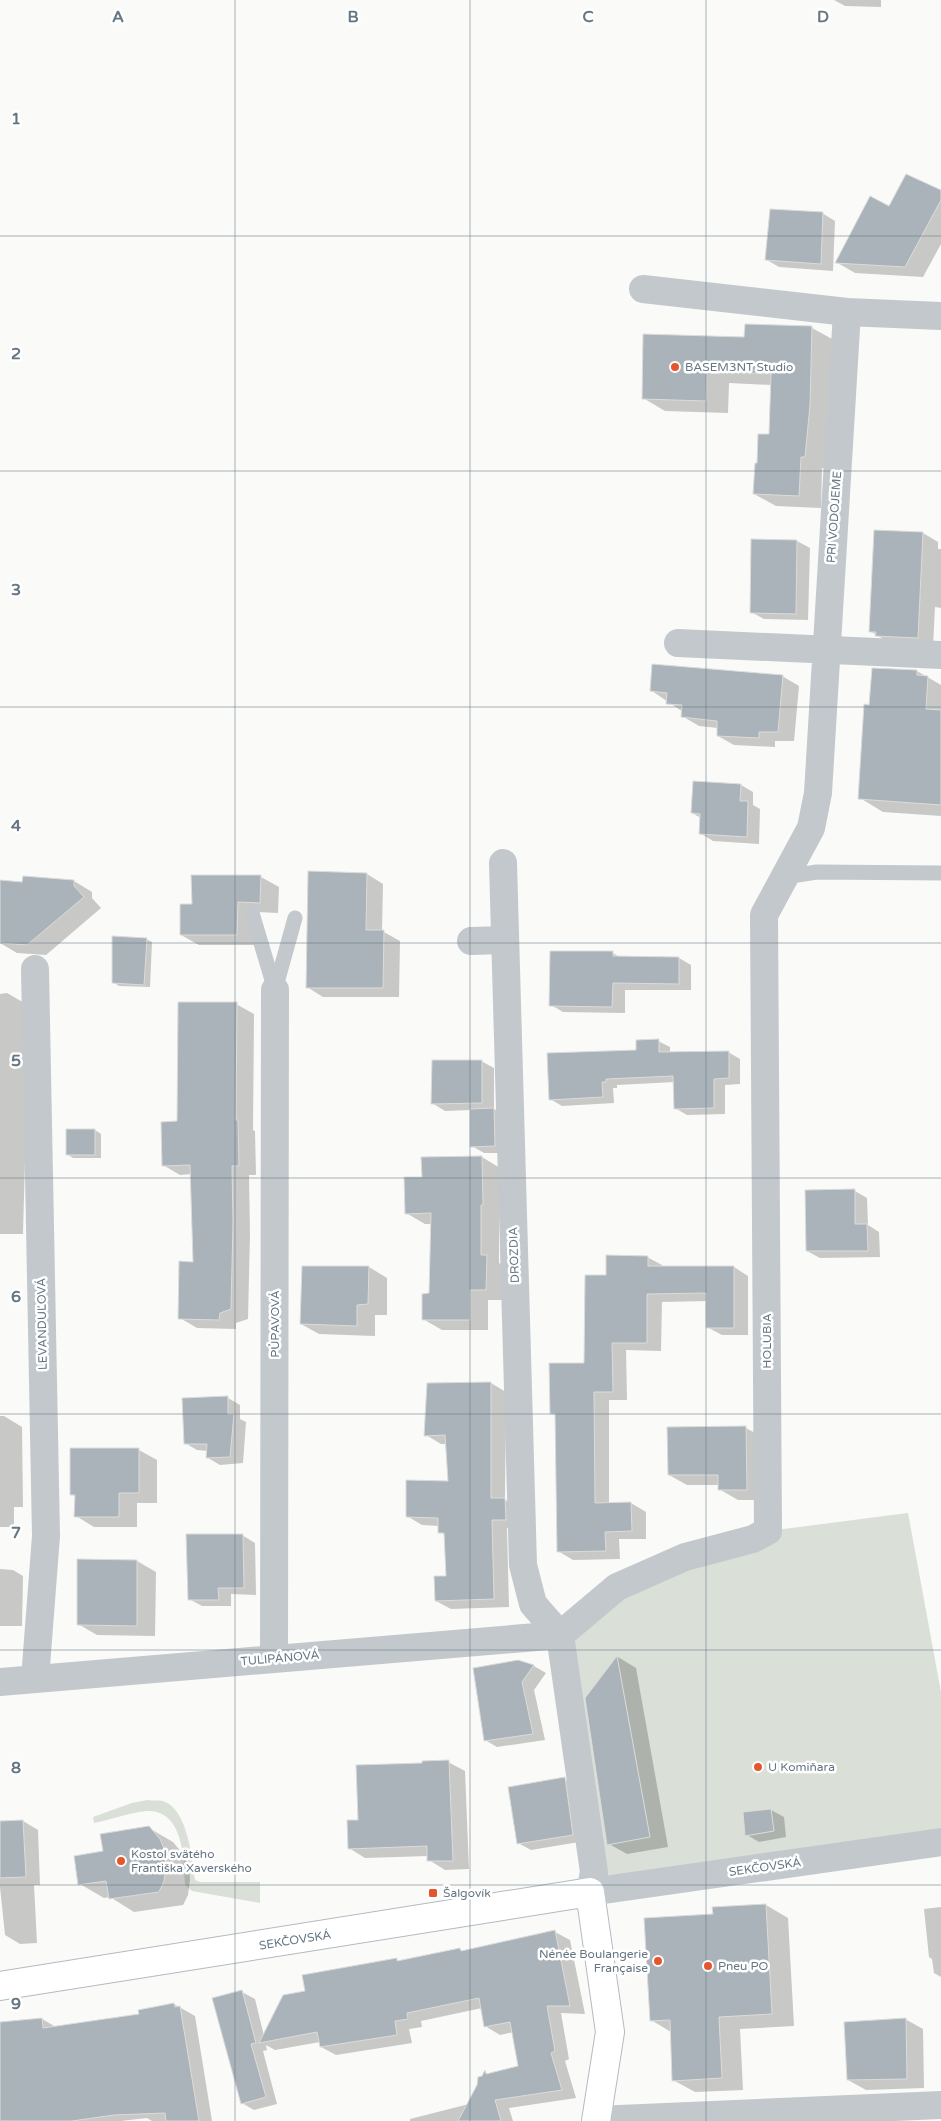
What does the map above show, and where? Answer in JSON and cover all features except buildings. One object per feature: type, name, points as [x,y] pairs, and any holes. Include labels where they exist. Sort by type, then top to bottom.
[{"type":"street","points":[[643,289],[847,312],[941,316]]},
{"type":"street","name":"PRI VODOJEME","points":[[764,915],[810,828],[818,793],[847,312]]},
{"type":"street","points":[[678,643],[826,648],[941,655]]},
{"type":"street","name":"DROZDIA","points":[[503,863],[522,1565],[533,1604],[560,1634]]},
{"type":"street","name":"HOLUBIA","points":[[560,1634],[617,1587],[685,1557],[753,1539],[768,1531],[764,915]]},
{"type":"street","points":[[471,941],[505,940]]},
{"type":"street","name":"LEVANDUĽOVÁ","points":[[35,969],[46,1536],[35,1678]]},
{"type":"street","name":"PÚPAVOVÁ","points":[[274,1658],[275,990]]},
{"type":"street","points":[[560,1634],[594,1872],[590,1892],[610,2032],[596,2120],[941,2105]]},
{"type":"street","name":"TULIPÁNOVÁ","points":[[0,1682],[560,1634]]},
{"type":"street","name":"SEKČOVSKÁ","points":[[0,1986],[590,1892],[941,1842]]},
{"type":"lane","points":[[784,877],[817,872],[941,873]]},
{"type":"lane","points":[[252,912],[275,990]]},
{"type":"lane","points":[[275,990],[296,918]]},
{"type":"shaded area","name":"U Komiňara","points":[[908,1513],[941,1692],[941,1842],[590,1892],[560,1635],[617,1587],[768,1531]]},
{"type":"shaded area","points":[[147,1800],[163,1801],[178,1814],[187,1836],[195,1880],[200,1882],[260,1882],[260,1903],[192,1891],[185,1885],[183,1851],[180,1840],[170,1820],[162,1814],[145,1811],[94,1823],[93,1817],[132,1803]]},
{"type":"place","name":"BASEM3NT Studio","points":[[675,367]]},
{"type":"place","name":"U Komiňara","points":[[758,1767]]},
{"type":"place","name":"Kostol svätého Františka Xaverského","points":[[121,1861]]},
{"type":"place","name":"Šalgovík","points":[[433,1893]]},
{"type":"place","name":"Nénée Boulangerie Française","points":[[658,1961]]},
{"type":"place","name":"Pneu PO","points":[[708,1966]]}]
